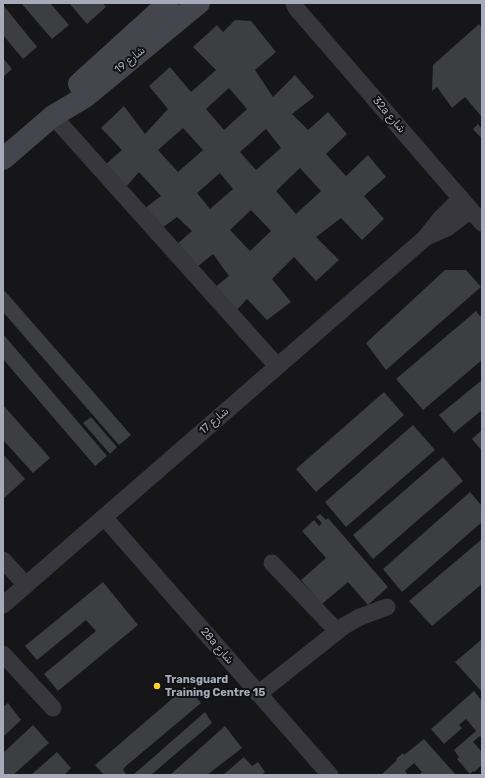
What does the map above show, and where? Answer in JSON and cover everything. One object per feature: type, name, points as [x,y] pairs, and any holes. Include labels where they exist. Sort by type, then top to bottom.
[{"type":"street","name":"شارع 19","points":[[55,114],[69,93],[168,3]]},
{"type":"street","name":"شارع 19","points":[[3,159],[55,114],[85,97],[199,3]]},
{"type":"street","name":"32a شارع","points":[[292,5],[471,210]]},
{"type":"street","points":[[55,114],[277,366]]},
{"type":"street","name":"شارع 17","points":[[3,605],[425,238],[447,228],[471,210]]},
{"type":"street","name":"28a شارع","points":[[104,517],[330,775]]},
{"type":"street","points":[[3,560],[26,585]]},
{"type":"street","points":[[272,563],[337,631]]},
{"type":"street","points":[[258,694],[351,621],[387,607]]},
{"type":"street","points":[[3,654],[53,708]]},
{"type":"building","points":[[21,3],[50,3],[69,25],[52,39]]},
{"type":"building","points":[[69,3],[103,3],[106,7],[87,24]]},
{"type":"building","points":[[3,5],[37,47],[23,59],[3,35]]},
{"type":"building","points":[[235,20],[251,21],[276,52],[255,70],[273,97],[295,75],[314,97],[292,114],[308,130],[328,112],[347,134],[326,154],[346,176],[368,155],[386,177],[364,196],[384,219],[362,240],[341,218],[316,237],[339,260],[316,281],[294,257],[272,279],[291,302],[267,320],[247,299],[235,312],[214,288],[229,276],[213,254],[197,267],[176,245],[192,231],[177,217],[162,228],[145,208],[161,196],[139,172],[125,188],[105,165],[122,150],[101,128],[124,106],[145,134],[168,109],[149,86],[170,67],[191,92],[216,70],[193,47],[217,25],[223,32]],"holes":[[[229,88],[247,109],[224,130],[206,109]],[[183,128],[203,150],[178,172],[158,150]],[[266,129],[281,148],[256,170],[240,152]],[[300,168],[321,191],[296,214],[276,191]],[[220,173],[233,189],[210,209],[197,193]],[[251,210],[271,231],[250,251],[230,230]]]},
{"type":"building","points":[[479,24],[482,29],[482,117],[465,97],[452,108],[437,87],[432,91],[433,65]]},
{"type":"building","points":[[3,58],[12,69],[3,77]]},
{"type":"building","points":[[478,124],[482,129],[482,139],[473,129]]},
{"type":"building","points":[[445,270],[466,270],[481,287],[386,370],[366,343]]},
{"type":"building","points":[[3,289],[131,435],[119,445],[3,312]]},
{"type":"building","points":[[476,311],[480,316],[482,315],[482,360],[423,410],[396,379]]},
{"type":"building","points":[[3,334],[107,456],[95,466],[3,359]]},
{"type":"building","points":[[482,380],[482,410],[454,433],[439,415]]},
{"type":"building","points":[[384,392],[404,415],[316,492],[296,469]]},
{"type":"building","points":[[3,405],[50,458],[33,473],[3,440]]},
{"type":"building","points":[[91,417],[117,447],[110,454],[83,423]]},
{"type":"building","points":[[413,425],[435,450],[346,527],[325,502]]},
{"type":"building","points":[[482,430],[482,451],[472,439]]},
{"type":"building","points":[[3,454],[25,479],[3,499]]},
{"type":"building","points":[[443,457],[463,481],[373,559],[353,535]]},
{"type":"building","points":[[470,492],[482,506],[482,522],[402,592],[383,569]]},
{"type":"building","points":[[320,514],[326,520],[328,518],[388,587],[368,605],[348,582],[322,604],[301,580],[326,558],[302,531],[314,520],[319,526],[322,523],[316,517]]},
{"type":"building","points":[[482,539],[482,584],[432,626],[409,601]]},
{"type":"building","points":[[103,582],[138,625],[58,691],[44,674],[96,631],[86,620],[37,660],[25,646]]},
{"type":"building","points":[[482,639],[482,692],[455,662]]},
{"type":"building","points":[[187,686],[201,703],[126,766],[123,770],[127,775],[104,775],[95,765]]},
{"type":"building","points":[[474,691],[482,701],[482,738],[480,736],[473,742],[482,752],[482,765],[470,774],[457,759],[459,757],[454,750],[476,731],[466,719],[459,725],[462,728],[444,744],[431,729]]},
{"type":"building","points":[[8,703],[21,720],[3,737],[3,707]]},
{"type":"building","points":[[205,712],[212,723],[151,775],[133,775]]},
{"type":"building","points":[[33,725],[49,743],[13,775],[3,775],[3,753]]},
{"type":"building","points":[[225,726],[242,748],[207,775],[170,775]]},
{"type":"building","points":[[424,739],[456,775],[419,775],[422,772],[414,763],[405,771],[408,775],[381,775],[403,753],[404,755]]},
{"type":"building","points":[[57,752],[71,768],[64,775],[31,775]]},
{"type":"building","points":[[244,757],[252,766],[258,762],[265,772],[261,775],[223,775]]},
{"type":"place","name":"Transguard Training Centre 15","points":[[157,686]]}]
